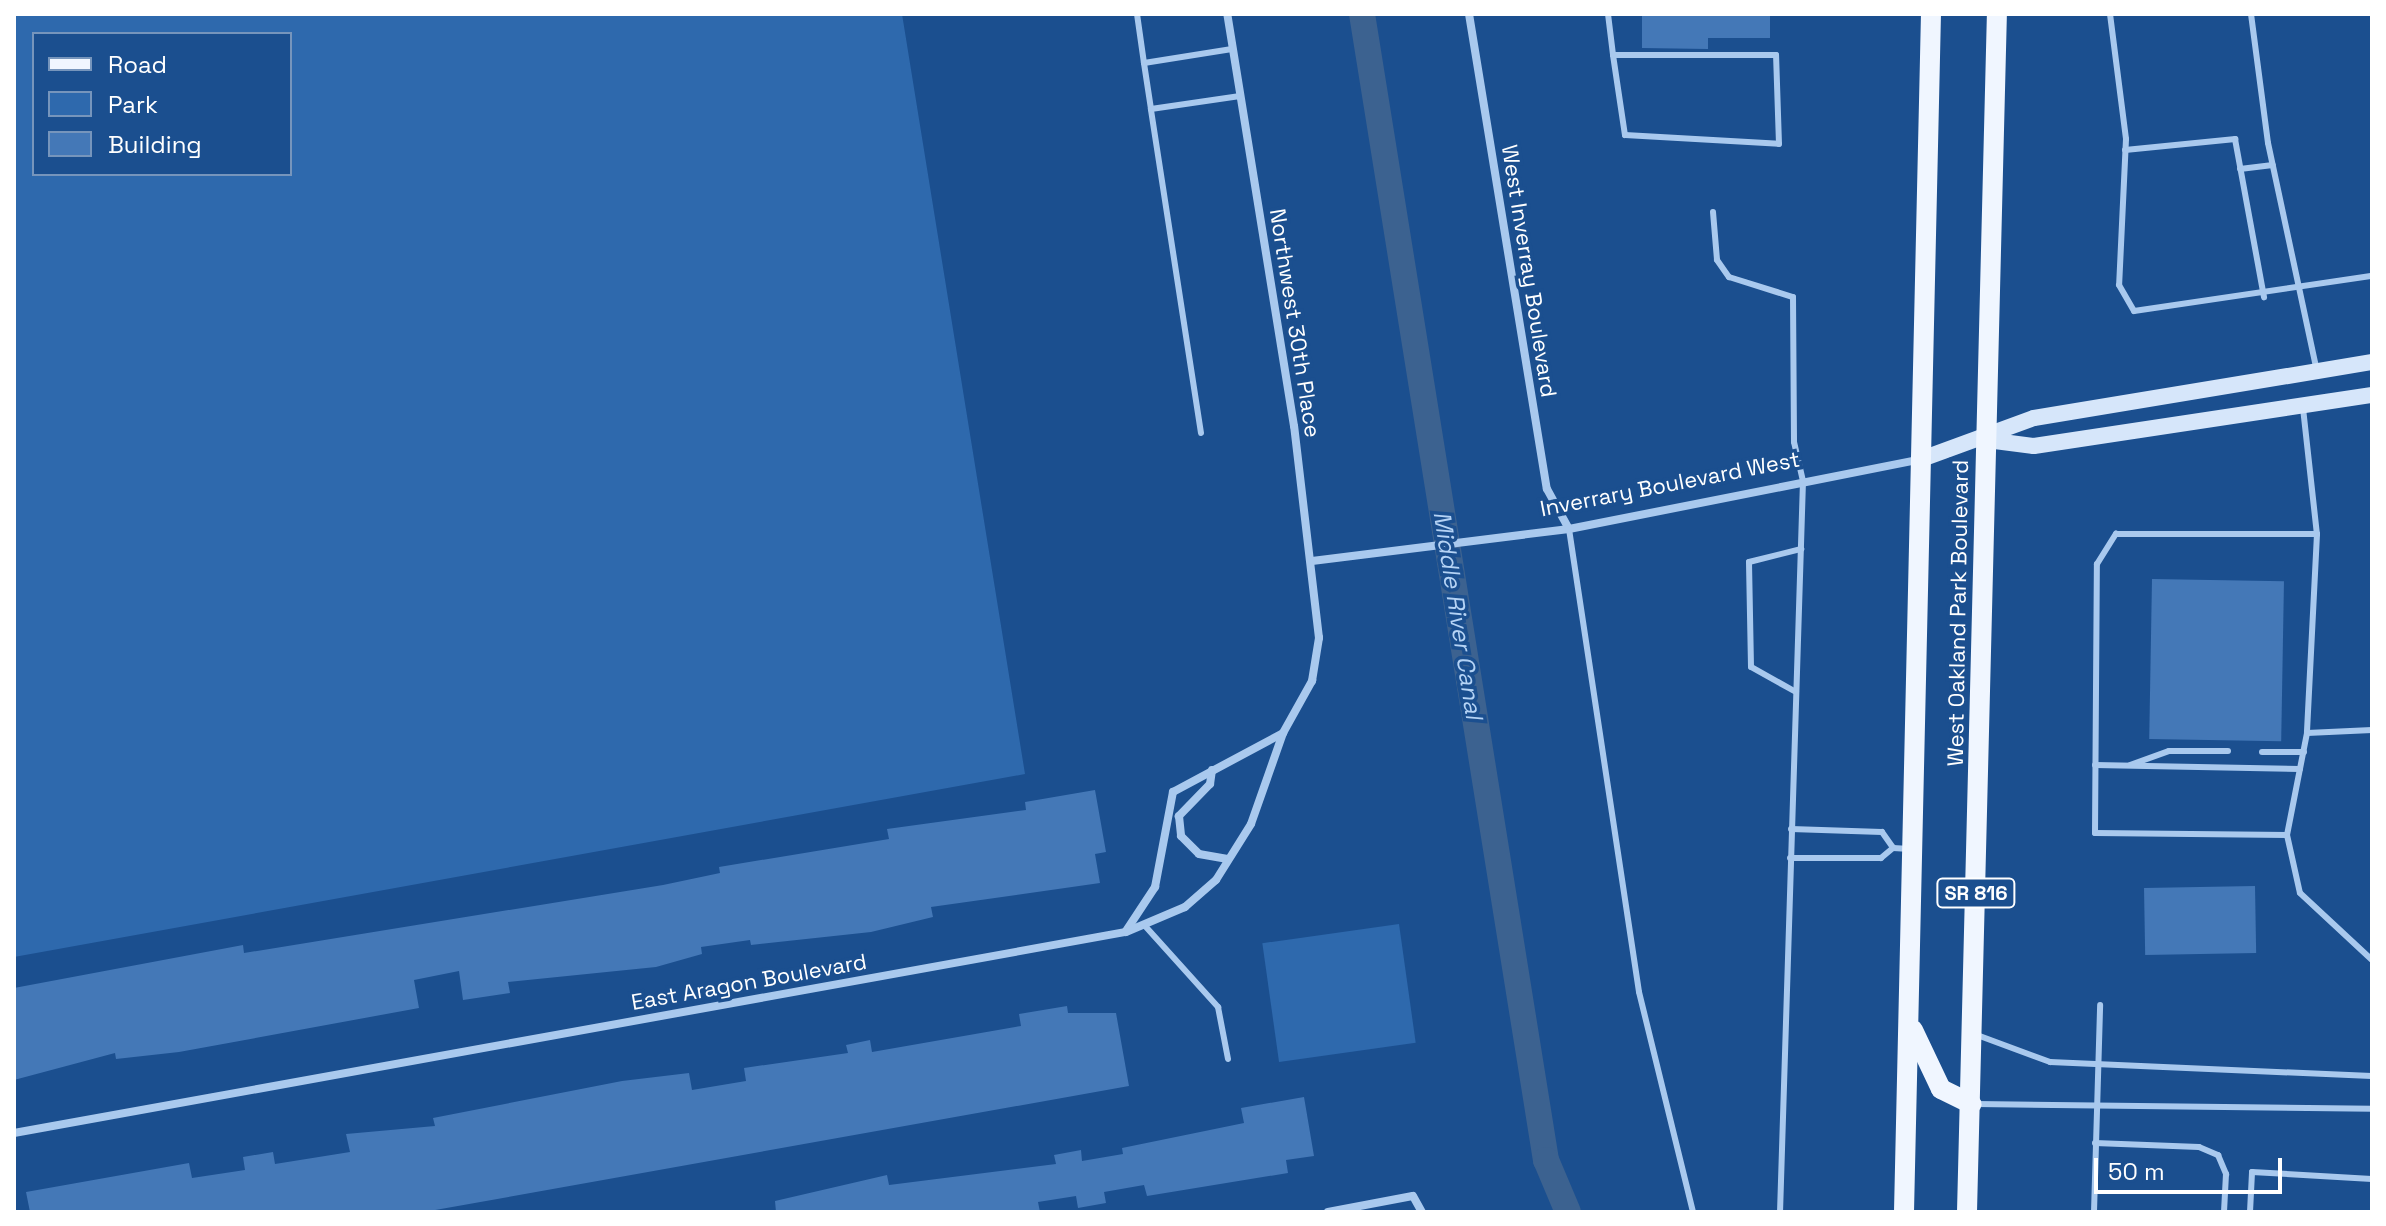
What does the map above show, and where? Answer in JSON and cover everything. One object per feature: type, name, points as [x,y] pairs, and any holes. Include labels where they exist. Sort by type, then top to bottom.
[{"type":"main road","name":"West Oakland Park Boulevard","points":[[1904,1212],[1907,1015],[1902,848],[1919,460],[1931,14]]},
{"type":"main road","name":"West Oakland Park Boulevard","points":[[1967,1212],[1974,1034],[1997,14]]},
{"type":"main road","points":[[1907,1015],[1941,1089],[1972,1104]]},
{"type":"street","name":"Northwest 30th Place","points":[[1227,14],[1312,561],[1319,638]]},
{"type":"street","name":"West Inverray Boulevard","points":[[1469,14],[1547,489],[1569,529]]},
{"type":"street","name":"Inverrary Boulevard West","points":[[1312,561],[1497,535],[1569,529],[1919,460],[1985,440],[2034,418],[2372,362]]},
{"type":"street","name":"Inverrary Boulevard West","points":[[1985,440],[2034,446],[2303,408],[2372,395]]},
{"type":"street","name":"East Aragon Boulevard","points":[[14,1133],[1146,927],[1185,907],[1216,880],[1251,824],[1283,733],[1312,681],[1319,638]]},
{"type":"street","points":[[1126,932],[1155,887],[1173,792],[1283,733]]},
{"type":"street","points":[[1212,770],[1210,784],[1179,816],[1181,836],[1199,854],[1228,859]]},
{"type":"street","points":[[1328,1212],[1413,1196],[1422,1212]]},
{"type":"lane","points":[[1137,14],[1201,433]]},
{"type":"lane","points":[[1608,14],[1613,55],[1625,135],[1779,144],[1776,55],[1613,55]]},
{"type":"lane","points":[[2110,14],[2125,150],[2119,285],[2134,311],[2305,291],[2372,276]]},
{"type":"lane","points":[[2251,14],[2273,165],[2305,291],[2317,371]]},
{"type":"lane","points":[[1144,63],[1232,49]]},
{"type":"lane","points":[[1151,109],[1240,96]]},
{"type":"lane","points":[[2125,150],[2235,139],[2264,297]]},
{"type":"lane","points":[[2240,169],[2273,165]]},
{"type":"lane","points":[[1713,212],[1717,260],[1729,277],[1793,297],[1794,442],[1803,481],[1780,1212]]},
{"type":"lane","points":[[2303,408],[2317,534],[2307,733],[2287,835],[2300,893],[2372,960]]},
{"type":"lane","points":[[1569,529],[1639,992],[1693,1212]]},
{"type":"lane","points":[[2287,835],[2095,833],[2097,564],[2116,534],[2317,534]]},
{"type":"lane","points":[[1796,692],[1751,667],[1749,562],[1801,549]]},
{"type":"lane","points":[[2307,733],[2372,730]]},
{"type":"lane","points":[[2127,767],[2169,751],[2228,751]]},
{"type":"lane","points":[[2262,752],[2304,752]]},
{"type":"lane","points":[[2095,765],[2300,769]]},
{"type":"lane","points":[[1790,858],[1881,858],[1902,848],[1882,832],[1791,829]]},
{"type":"lane","points":[[1146,927],[1218,1007],[1228,1059]]},
{"type":"lane","points":[[2094,1212],[2100,1005]]},
{"type":"lane","points":[[1974,1034],[2050,1062],[2372,1076]]},
{"type":"lane","points":[[1972,1104],[2372,1109]]},
{"type":"lane","points":[[2095,1143],[2199,1147],[2218,1155],[2226,1174],[2224,1212]]},
{"type":"lane","points":[[2250,1212],[2252,1172],[2372,1179]]},
{"type":"green space","points":[[14,14],[902,14],[1025,774],[14,957]]},
{"type":"green space","points":[[1399,924],[1416,1043],[1279,1062],[1262,943]]},
{"type":"building","points":[[1642,14],[1770,14],[1770,38],[1708,38],[1708,49],[1642,48]]},
{"type":"building","points":[[2152,579],[2284,581],[2281,741],[2149,739]]},
{"type":"building","points":[[1095,790],[1106,852],[1095,854],[1100,883],[931,907],[933,917],[871,932],[751,945],[750,940],[701,947],[702,954],[656,967],[508,982],[510,993],[463,1000],[459,971],[414,980],[419,1008],[179,1052],[116,1059],[115,1053],[14,1080],[14,988],[243,945],[244,953],[663,885],[720,873],[719,867],[889,839],[887,829],[1026,810],[1025,802]]},
{"type":"building","points":[[2255,886],[2256,953],[2145,955],[2144,888]]},
{"type":"building","points":[[1067,1006],[1068,1013],[1116,1013],[1129,1086],[424,1212],[30,1212],[26,1192],[189,1163],[192,1178],[245,1170],[243,1157],[273,1152],[275,1164],[350,1152],[346,1134],[435,1126],[433,1118],[622,1081],[689,1073],[692,1090],[746,1081],[744,1068],[848,1053],[846,1045],[870,1040],[872,1052],[1021,1026],[1019,1014]]},
{"type":"building","points":[[1304,1097],[1314,1156],[1286,1160],[1288,1173],[1147,1196],[1144,1185],[1104,1192],[1106,1203],[1078,1208],[1076,1196],[1038,1202],[1040,1212],[776,1212],[775,1201],[887,1175],[889,1185],[1056,1164],[1054,1155],[1081,1150],[1082,1161],[1123,1154],[1122,1148],[1244,1123],[1241,1108]]},
{"type":"waterway","name":"Middle River Canal","points":[[1362,14],[1546,1160],[1568,1212]]}]
